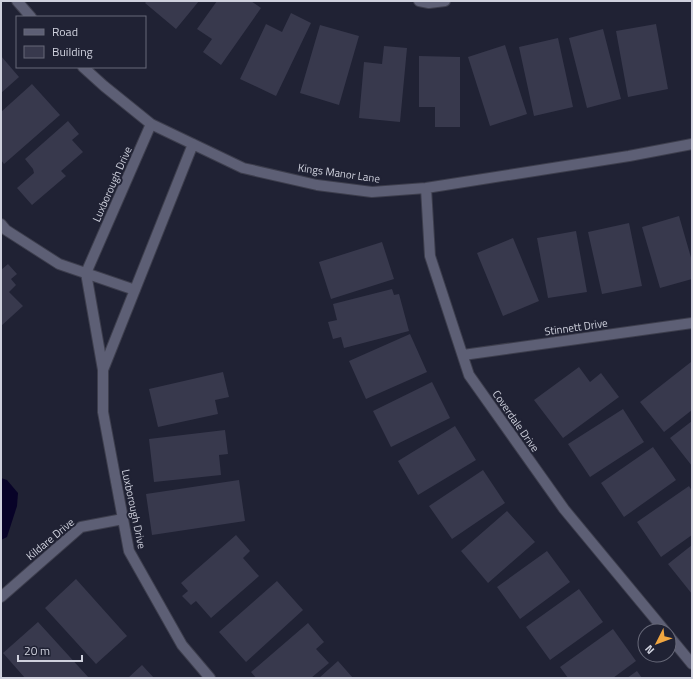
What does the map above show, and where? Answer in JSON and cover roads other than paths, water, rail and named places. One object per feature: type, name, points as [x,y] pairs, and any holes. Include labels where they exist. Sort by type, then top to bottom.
[{"type":"street","points":[[17,1],[30,16]]},
{"type":"street","points":[[418,1],[445,1]]},
{"type":"street","name":"Kings Manor Lane","points":[[84,68],[151,124],[243,168],[317,185],[372,192],[426,188],[629,156],[692,144]]},
{"type":"street","name":"Luxborough Drive","points":[[151,124],[86,273],[103,370],[103,412],[129,551],[182,645],[210,678]]},
{"type":"street","name":"Luxborough Drive","points":[[103,370],[193,144]]},
{"type":"street","name":"Coverdale Drive","points":[[426,188],[430,256],[469,375],[564,509],[658,623]]},
{"type":"street","points":[[1,224],[6,230],[59,264],[135,290]]},
{"type":"street","name":"Stinnett Drive","points":[[463,355],[692,323]]},
{"type":"street","name":"Kildare Drive","points":[[1,597],[81,527],[123,519]]},
{"type":"street","points":[[677,646],[692,664]]}]
